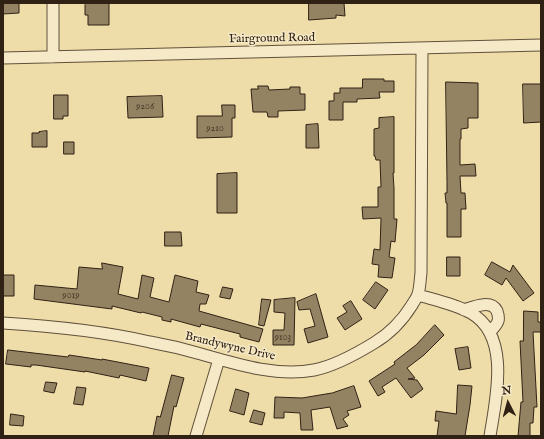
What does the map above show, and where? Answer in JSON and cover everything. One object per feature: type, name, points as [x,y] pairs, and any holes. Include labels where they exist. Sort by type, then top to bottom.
[{"type":"street","points":[[53,3],[53,57]]},
{"type":"street","name":"Fairground Road","points":[[3,58],[541,46]]},
{"type":"street","name":"Brandywyne Drive","points":[[3,323],[82,330],[115,335],[157,343],[219,359],[271,370],[290,372],[315,370],[328,366],[362,350],[380,339],[397,326],[418,296],[421,273],[422,48]]},
{"type":"street","points":[[418,296],[472,313],[481,321],[494,339],[498,377],[490,436]]},
{"type":"street","points":[[464,310],[486,305],[495,308],[498,313],[498,320],[490,332]]},
{"type":"street","points":[[196,436],[219,359]]},
{"type":"building","points":[[3,3],[19,3],[19,13],[3,14]]},
{"type":"building","points":[[87,3],[109,3],[109,25],[88,25],[88,15],[85,15],[85,5]]},
{"type":"building","points":[[309,3],[344,3],[345,16],[336,15],[336,18],[309,20]]},
{"type":"building","points":[[363,79],[384,79],[384,81],[394,81],[394,92],[379,92],[380,98],[357,99],[357,102],[343,102],[343,120],[329,120],[329,101],[334,101],[334,93],[340,93],[340,88],[362,88]]},
{"type":"building","points":[[446,82],[478,83],[478,118],[468,118],[468,128],[461,129],[460,165],[475,164],[476,176],[460,176],[461,193],[465,193],[466,209],[461,209],[461,237],[447,237],[447,203],[445,193],[447,193]]},
{"type":"building","points":[[523,84],[541,84],[541,122],[524,123]]},
{"type":"building","points":[[258,86],[268,86],[269,90],[300,87],[300,94],[305,94],[305,110],[278,111],[278,117],[268,117],[267,112],[253,112],[251,89],[258,89]]},
{"type":"building","points":[[54,95],[68,95],[68,116],[63,116],[63,119],[54,119]]},
{"type":"building","points":[[162,96],[163,117],[128,118],[127,97]]},
{"type":"building","points":[[222,105],[235,105],[235,118],[232,118],[232,137],[197,138],[197,116],[222,116]]},
{"type":"building","points":[[394,117],[394,219],[397,219],[395,242],[391,241],[389,257],[395,258],[392,278],[378,277],[379,265],[372,264],[374,249],[380,250],[381,218],[363,219],[362,207],[378,207],[378,187],[381,187],[380,160],[376,160],[374,156],[374,129],[379,128],[379,118]]},
{"type":"building","points":[[318,124],[319,148],[306,148],[306,125]]},
{"type":"building","points":[[47,131],[47,147],[32,147],[32,133]]},
{"type":"building","points":[[64,142],[74,142],[74,154],[64,154]]},
{"type":"building","points":[[237,173],[237,213],[217,213],[217,174]]},
{"type":"building","points":[[165,232],[181,232],[182,246],[165,246]]},
{"type":"building","points":[[447,257],[460,257],[460,276],[447,276]]},
{"type":"building","points":[[492,262],[510,272],[513,265],[534,293],[523,301],[506,278],[502,285],[485,275]]},
{"type":"building","points":[[102,263],[123,267],[118,294],[138,299],[142,275],[154,278],[150,297],[169,302],[175,275],[198,281],[196,292],[209,295],[206,304],[200,304],[199,311],[263,329],[259,342],[240,337],[240,334],[201,324],[200,327],[171,319],[171,322],[162,320],[162,317],[112,306],[112,309],[34,299],[35,285],[77,289],[79,267],[102,269]]},
{"type":"building","points":[[3,275],[14,275],[14,296],[3,296]]},
{"type":"building","points":[[376,282],[388,290],[375,309],[363,300]]},
{"type":"building","points":[[223,287],[233,289],[230,299],[220,297]]},
{"type":"building","points":[[316,294],[328,337],[308,343],[304,329],[315,326],[310,309],[299,310],[297,302]]},
{"type":"building","points":[[295,298],[294,345],[273,345],[273,330],[284,330],[285,313],[274,312],[274,300]]},
{"type":"building","points":[[262,299],[271,300],[264,326],[259,325]]},
{"type":"building","points":[[351,301],[362,319],[345,330],[337,318],[347,312],[343,306]]},
{"type":"building","points":[[524,311],[538,312],[538,322],[541,322],[541,332],[533,332],[537,407],[534,407],[533,423],[530,423],[530,436],[518,436],[521,402],[523,402],[520,341],[523,341]]},
{"type":"building","points":[[435,325],[444,335],[424,355],[407,368],[415,378],[408,379],[417,380],[423,389],[411,398],[396,378],[382,387],[385,392],[378,396],[369,381],[395,364],[394,362],[416,345]]},
{"type":"building","points":[[468,347],[471,368],[459,370],[455,349]]},
{"type":"building","points":[[8,350],[68,357],[69,355],[102,359],[149,368],[146,381],[120,375],[119,378],[85,371],[36,365],[31,365],[31,367],[6,364]]},
{"type":"building","points":[[172,375],[184,378],[176,407],[174,406],[168,436],[153,436],[157,416],[160,417]]},
{"type":"building","points":[[46,382],[57,383],[54,393],[44,391]]},
{"type":"building","points":[[458,385],[472,386],[465,436],[437,436],[439,421],[435,421],[436,411],[456,414]]},
{"type":"building","points":[[354,386],[361,407],[347,411],[349,415],[343,419],[348,426],[337,429],[330,407],[311,410],[313,430],[301,430],[300,413],[284,412],[284,418],[274,418],[275,397],[302,398],[332,393]]},
{"type":"building","points":[[77,387],[86,388],[83,405],[74,404]]},
{"type":"building","points":[[236,389],[249,393],[244,415],[230,411]]},
{"type":"building","points":[[254,410],[265,413],[262,425],[250,422]]},
{"type":"building","points":[[11,414],[24,416],[23,426],[10,425]]}]
